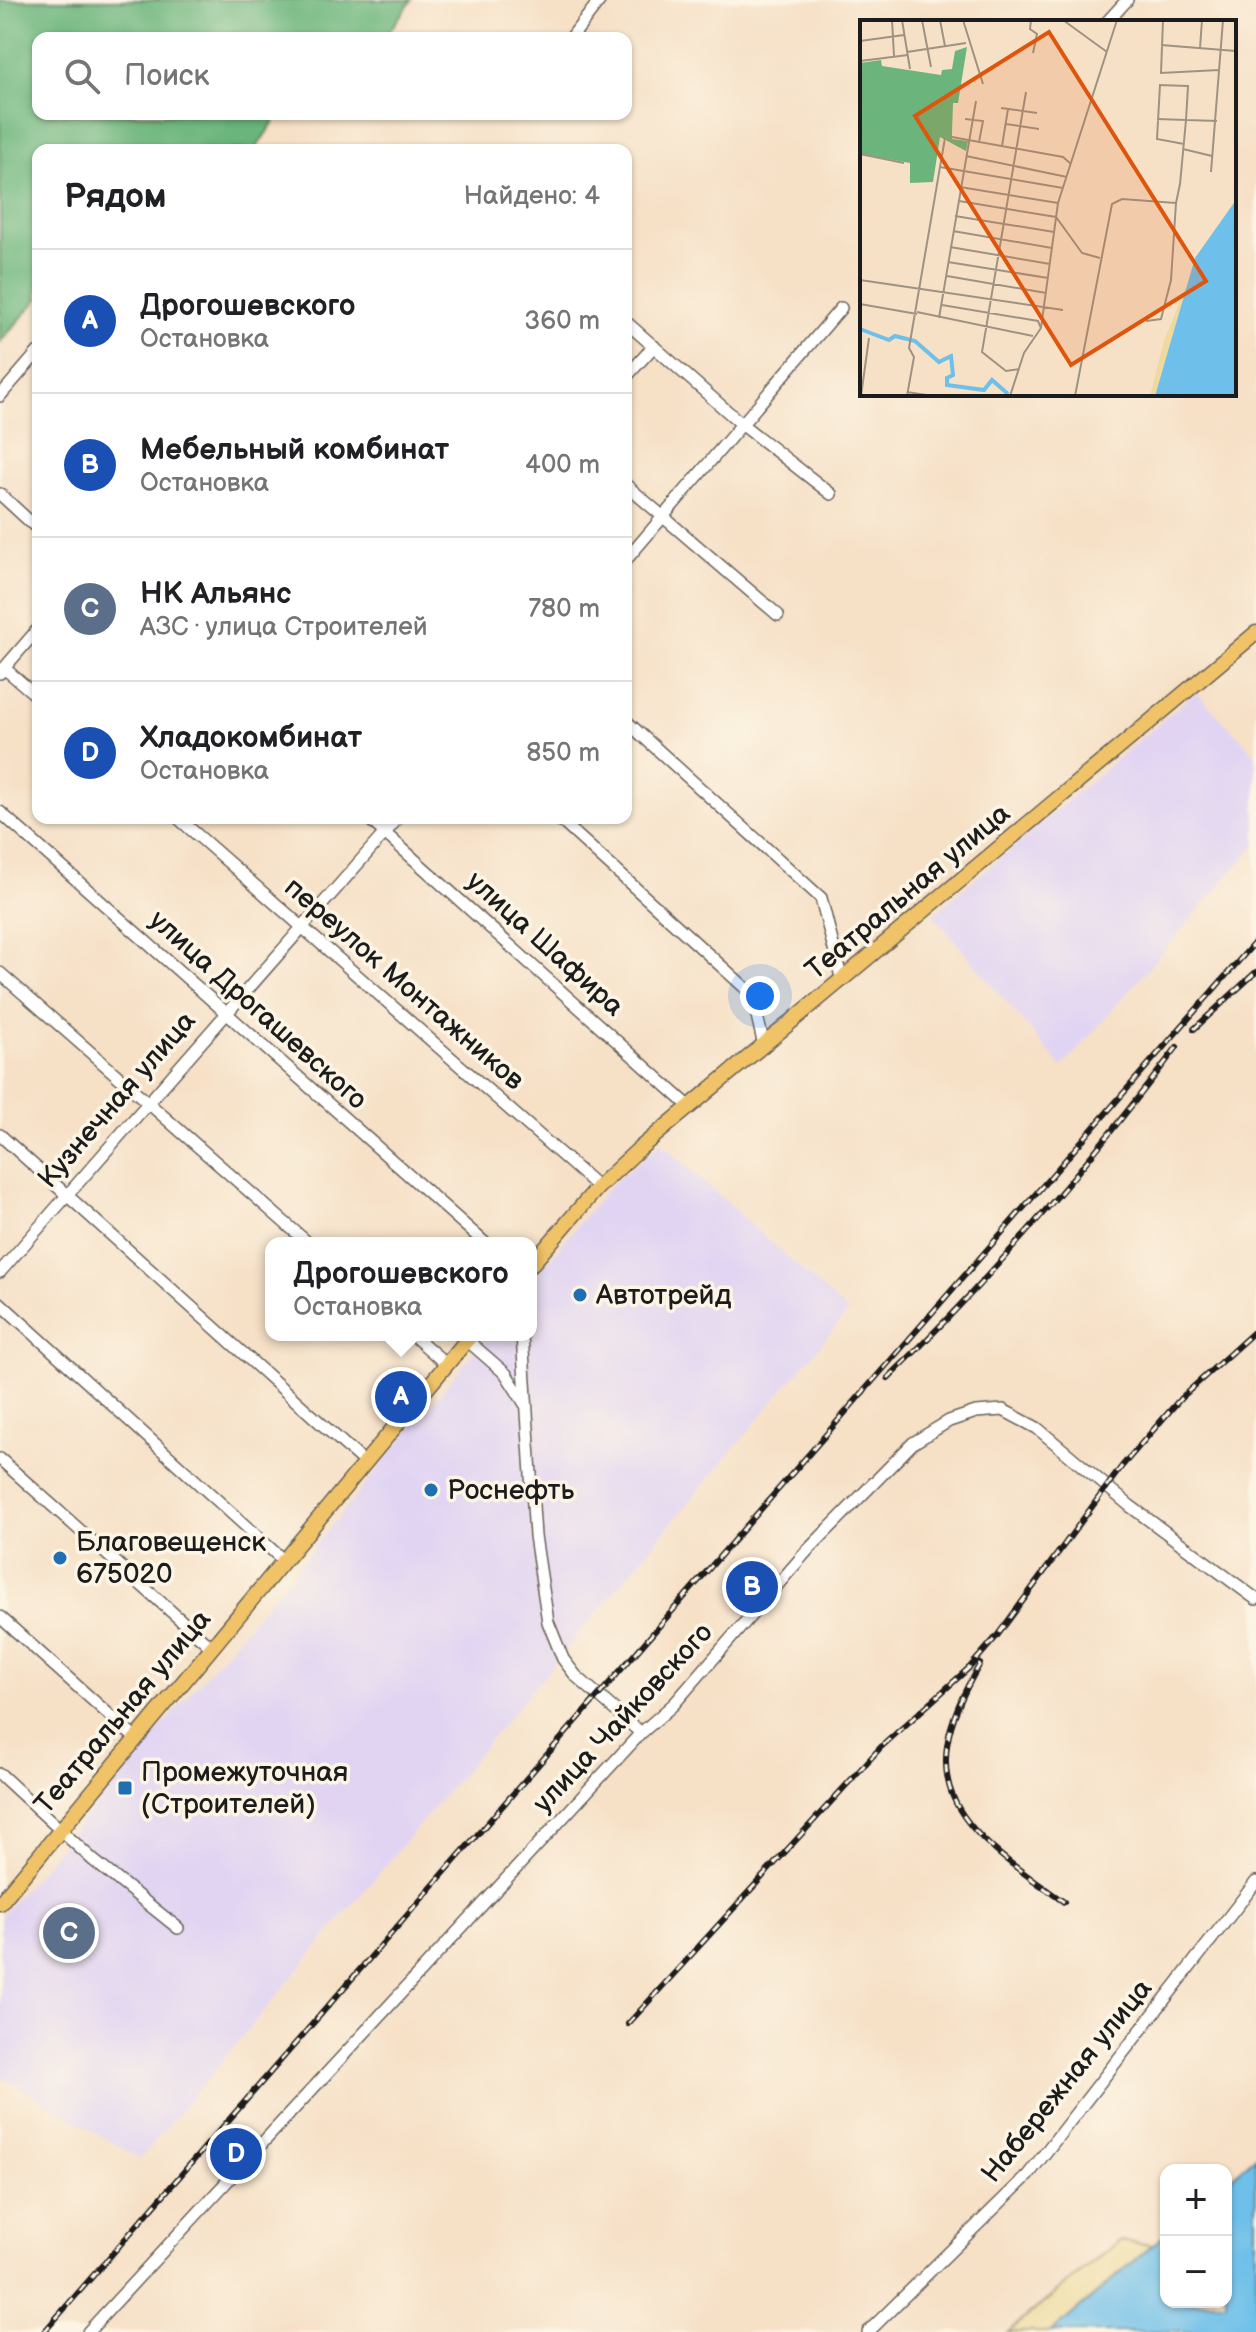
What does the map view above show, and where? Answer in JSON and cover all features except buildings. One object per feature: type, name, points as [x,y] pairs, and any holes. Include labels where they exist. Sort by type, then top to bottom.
[{"type":"main road","name":"Театральная улица","points":[[537,1258],[598,1187],[690,1107],[1256,633]]},
{"type":"main road","name":"Театральная улица","points":[[0,1903],[466,1341]]},
{"type":"street","points":[[576,32],[600,0]]},
{"type":"street","points":[[1109,20],[1127,0]]},
{"type":"street","points":[[632,553],[744,426],[841,308]]},
{"type":"street","points":[[632,327],[744,426],[831,494]]},
{"type":"street","points":[[632,370],[654,346]]},
{"type":"street","points":[[0,396],[32,359]]},
{"type":"street","points":[[632,490],[778,615]]},
{"type":"street","points":[[0,494],[32,523]]},
{"type":"street","points":[[32,636],[2,670],[32,692]]},
{"type":"street","points":[[632,726],[821,898],[842,981]]},
{"type":"street","name":"улица Дрогашевского","points":[[0,812],[478,1237]]},
{"type":"street","name":"переулок Монтажников","points":[[185,824],[598,1187]]},
{"type":"street","name":"улица Шафира","points":[[375,824],[690,1107]]},
{"type":"street","name":"Кузнечная улица","points":[[0,1272],[146,1101],[393,824]]},
{"type":"street","points":[[565,824],[752,994],[764,1046]]},
{"type":"street","points":[[0,973],[301,1237]]},
{"type":"street","points":[[0,1135],[365,1463]]},
{"type":"street","points":[[0,1303],[283,1560]]},
{"type":"street","points":[[420,1341],[446,1364]]},
{"type":"street","points":[[473,1341],[506,1374],[527,1409]]},
{"type":"street","points":[[522,1341],[535,1536],[548,1622],[556,1646],[576,1676],[641,1733]]},
{"type":"street","name":"улица Чайковского","points":[[88,2332],[641,1733],[674,1704],[806,1552],[913,1443],[949,1421],[976,1412],[1003,1410],[1037,1428],[1130,1506],[1256,1599]]},
{"type":"street","points":[[0,1459],[211,1647]]},
{"type":"street","points":[[0,1617],[135,1738]]},
{"type":"street","points":[[0,1774],[93,1860],[178,1928]]},
{"type":"street","name":"Набережная улица","points":[[868,2332],[1028,2175],[1256,1882]]},
{"type":"shaded area","points":[[1196,692],[1256,755],[1256,844],[1062,1068],[933,915]]},
{"type":"shaded area","points":[[661,1143],[848,1312],[140,2159],[0,2075],[0,1917],[306,1557],[483,1341],[537,1341],[537,1275],[610,1186]]},
{"type":"green space","points":[[0,0],[412,0],[388,32],[32,32],[32,120],[275,120],[259,144],[32,144],[32,306],[0,342]]},
{"type":"sand","points":[[1119,2241],[1153,2245],[1052,2332],[1008,2332]]},
{"type":"water","points":[[1256,2156],[1256,2332],[1052,2332],[1160,2239],[1160,2308],[1232,2308],[1232,2177]]},
{"type":"railway","points":[[44,2332],[1256,941]]},
{"type":"railway","points":[[1194,1029],[1256,972]]},
{"type":"railway","points":[[888,1378],[965,1300],[1039,1218],[1177,1047]]},
{"type":"railway","points":[[628,2024],[881,1747],[970,1667],[997,1636],[1122,1466],[1181,1398],[1256,1330]]},
{"type":"railway","points":[[980,1664],[958,1707],[947,1744],[947,1776],[956,1803],[973,1828],[998,1852],[1064,1902]]},
{"type":"place","name":"Автотрейд","points":[[580,1295]]},
{"type":"place","name":"Дрогошевского","points":[[401,1397]]},
{"type":"place","name":"Роснефть","points":[[431,1490]]},
{"type":"place","name":"Благовещенск 675020","points":[[60,1558]]},
{"type":"place","name":"Мебельный комбинат","points":[[752,1587]]},
{"type":"place","name":"Промежуточная (Строителей)","points":[[125,1788]]},
{"type":"place","name":"НК Альянс","points":[[69,1933]]},
{"type":"place","name":"Хладокомбинат","points":[[236,2154]]}]
